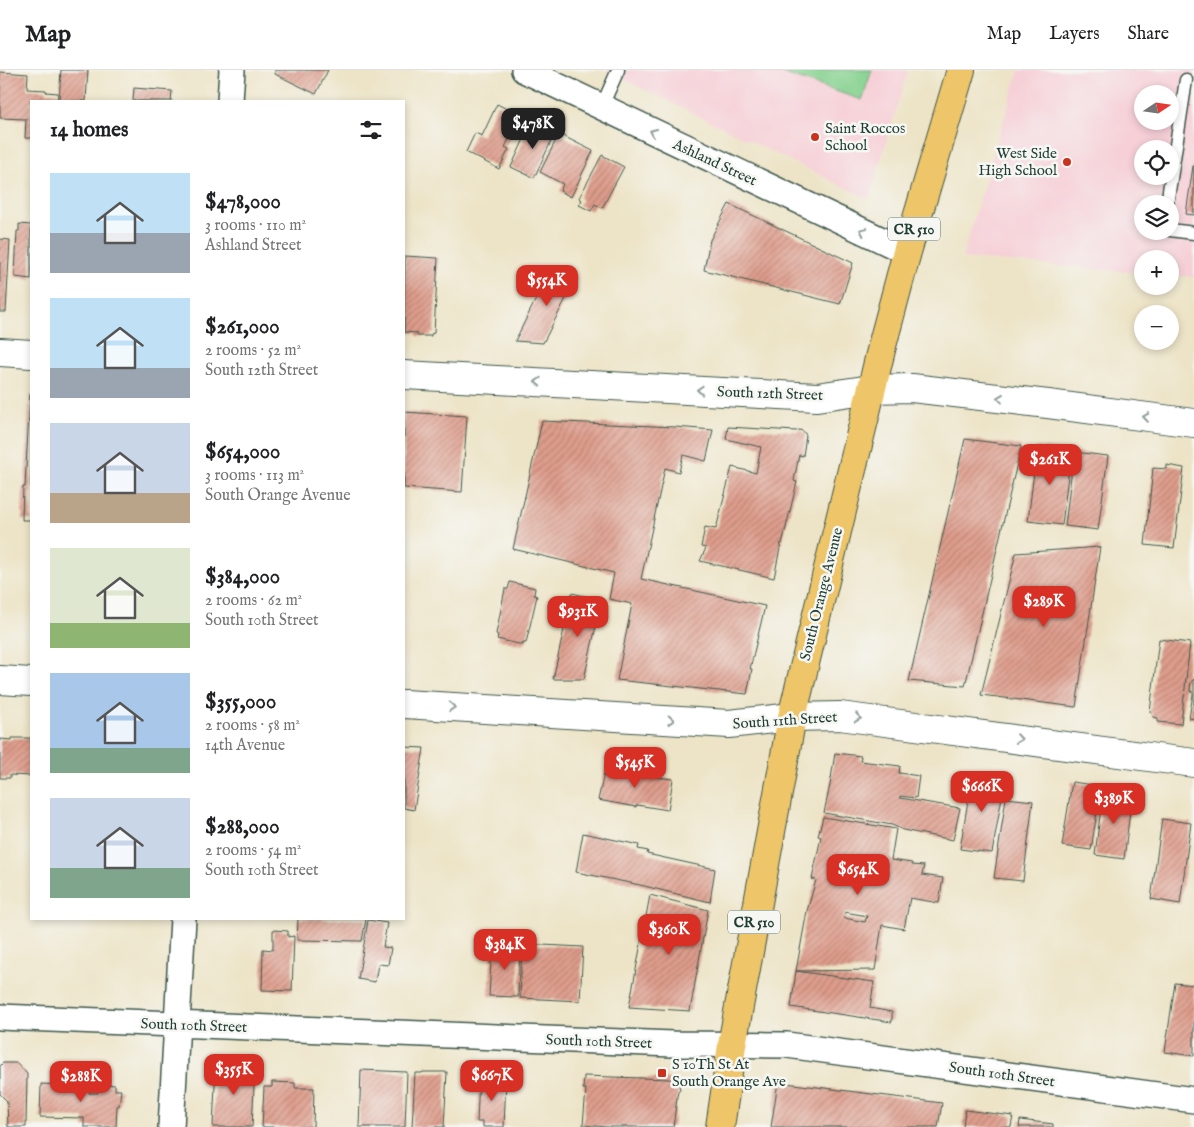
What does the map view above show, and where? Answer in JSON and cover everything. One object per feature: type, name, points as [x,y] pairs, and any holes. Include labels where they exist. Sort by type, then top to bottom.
[{"type":"main road","name":"South Orange Avenue","points":[[720,1127],[732,1045],[792,717],[871,389],[907,252],[961,70]]},
{"type":"street","points":[[230,100],[232,70]]},
{"type":"street","name":"Ashland Street","points":[[524,70],[907,252]]},
{"type":"street","points":[[0,352],[30,354]]},
{"type":"street","name":"South 12th Street","points":[[405,375],[817,397],[871,389],[912,388],[1194,423]]},
{"type":"street","points":[[0,680],[30,682]]},
{"type":"street","name":"South 11th Street","points":[[405,704],[729,724],[792,717],[840,716],[1194,763]]},
{"type":"street","points":[[171,1127],[183,920]]},
{"type":"street","name":"South 10th Street","points":[[0,1017],[673,1044],[787,1045],[1194,1100]]},
{"type":"lane","points":[[601,108],[618,70]]},
{"type":"lane","points":[[1168,195],[1186,80]]},
{"type":"lane","points":[[1179,231],[1194,233]]},
{"type":"shaded area","name":"Saint Roccos School","points":[[605,70],[908,70],[869,199]]},
{"type":"shaded area","name":"West Side High School","points":[[1019,70],[1194,70],[1194,277],[1179,276],[1179,250],[1134,250],[1134,272],[962,258]]},
{"type":"green space","points":[[773,70],[872,70],[862,100]]},
{"type":"building","points":[[61,70],[88,70],[86,100],[59,100]]},
{"type":"building","points":[[275,70],[328,70],[316,94],[275,74]]},
{"type":"building","points":[[0,72],[28,74],[27,89],[58,93],[57,100],[30,100],[30,138],[25,138],[26,119],[0,118]]},
{"type":"building","points":[[134,88],[172,91],[171,100],[133,100]]},
{"type":"building","points":[[497,104],[521,116],[505,147],[509,149],[499,169],[466,152],[475,133],[482,136]]},
{"type":"building","points":[[532,122],[555,133],[534,178],[511,167]]},
{"type":"building","points":[[559,134],[593,151],[571,197],[560,191],[563,184],[540,172]]},
{"type":"building","points":[[602,155],[624,167],[602,208],[595,204],[591,211],[579,205],[582,200],[579,198]]},
{"type":"building","points":[[1194,166],[1194,215],[1186,214]]},
{"type":"building","points":[[729,204],[853,263],[840,304],[704,270],[710,240]]},
{"type":"building","points":[[19,224],[30,225],[30,279],[15,277],[17,231],[19,231]]},
{"type":"building","points":[[0,239],[10,240],[6,312],[0,312]]},
{"type":"building","points":[[405,256],[438,258],[434,333],[431,336],[417,336],[417,333],[405,332]]},
{"type":"building","points":[[552,267],[577,277],[543,343],[515,341]]},
{"type":"building","points":[[30,394],[30,520],[22,520],[23,487],[25,487]]},
{"type":"building","points":[[405,412],[467,416],[462,492],[405,488]]},
{"type":"building","points":[[542,421],[713,430],[706,461],[683,455],[679,472],[665,468],[641,579],[765,606],[750,669],[752,669],[747,694],[617,680],[632,604],[609,599],[614,573],[513,549]]},
{"type":"building","points":[[728,427],[799,430],[803,431],[806,435],[803,456],[799,455],[794,481],[797,482],[774,578],[700,561],[706,548],[701,547],[705,527],[716,529],[732,467],[756,473],[761,447],[726,439]]},
{"type":"building","points":[[965,439],[1021,446],[965,686],[909,681]]},
{"type":"building","points":[[1037,447],[1071,451],[1062,525],[1028,521]]},
{"type":"building","points":[[1074,452],[1108,456],[1098,530],[1065,526]]},
{"type":"building","points":[[1167,465],[1184,468],[1174,548],[1145,545],[1153,468],[1167,469]]},
{"type":"building","points":[[1100,547],[1076,707],[981,695],[1016,553]]},
{"type":"building","points":[[510,582],[535,588],[534,595],[537,596],[526,643],[523,643],[523,645],[497,639],[498,635],[496,634],[505,589],[508,589]]},
{"type":"building","points":[[572,593],[602,600],[584,679],[553,679]]},
{"type":"building","points":[[1159,639],[1190,643],[1181,724],[1158,722],[1158,718],[1153,717],[1150,712]]},
{"type":"building","points":[[1194,679],[1194,719],[1189,718],[1193,694],[1190,689],[1191,682]]},
{"type":"building","points":[[12,738],[30,738],[30,776],[10,775],[10,778],[0,778],[0,739],[12,740]]},
{"type":"building","points":[[405,747],[424,748],[414,810],[405,808]]},
{"type":"building","points":[[835,753],[861,756],[860,761],[900,766],[899,773],[919,776],[916,798],[900,796],[900,798],[960,808],[953,840],[903,830],[892,825],[824,813]]},
{"type":"building","points":[[606,765],[629,769],[631,774],[673,779],[668,810],[637,805],[636,807],[598,800]]},
{"type":"building","points":[[982,772],[988,774],[989,777],[1005,780],[992,853],[960,849],[972,776],[977,776]]},
{"type":"building","points":[[1072,782],[1101,786],[1091,850],[1062,846]]},
{"type":"building","points":[[1110,790],[1117,790],[1120,794],[1132,795],[1124,859],[1095,855],[1103,792],[1107,793]]},
{"type":"building","points":[[1006,798],[1033,801],[1023,881],[994,878]]},
{"type":"building","points":[[823,817],[896,829],[891,860],[924,866],[922,875],[943,878],[939,903],[910,898],[904,929],[882,925],[875,970],[796,971],[807,911],[816,880],[812,879],[821,837],[818,836]],"holes":[[[845,912],[867,916],[865,922],[844,918]]]},
{"type":"building","points":[[1162,819],[1191,823],[1180,904],[1151,899]]},
{"type":"building","points":[[583,833],[639,845],[638,849],[648,851],[647,854],[715,869],[710,902],[576,872]]},
{"type":"building","points":[[650,895],[708,910],[690,1011],[629,1007]]},
{"type":"building","points":[[298,920],[366,920],[362,941],[297,940]]},
{"type":"building","points":[[368,920],[387,923],[383,947],[391,948],[388,965],[378,964],[375,982],[358,979]]},
{"type":"building","points":[[273,930],[288,931],[288,937],[294,936],[292,991],[262,990],[263,949],[273,950]]},
{"type":"building","points":[[492,944],[520,945],[518,997],[489,996]]},
{"type":"building","points":[[522,944],[583,947],[580,1001],[520,998]]},
{"type":"building","points":[[796,971],[874,982],[870,1008],[892,1012],[892,1022],[791,1007]]},
{"type":"building","points":[[1175,983],[1194,985],[1194,1056],[1165,1052]]},
{"type":"building","points":[[3,1063],[17,1063],[27,1074],[26,1127],[8,1127],[7,1101],[0,1094],[0,1066]]},
{"type":"building","points":[[216,1064],[255,1066],[252,1127],[213,1127]]},
{"type":"building","points":[[361,1070],[407,1072],[405,1127],[359,1127]]},
{"type":"building","points":[[447,1072],[444,1127],[412,1127],[415,1073]]},
{"type":"building","points":[[584,1076],[669,1079],[676,1081],[680,1089],[678,1091],[673,1127],[583,1125],[586,1089],[583,1089]]},
{"type":"building","points":[[479,1077],[506,1078],[504,1127],[483,1127],[483,1122],[477,1122]]},
{"type":"building","points":[[62,1081],[79,1082],[79,1086],[89,1087],[89,1093],[98,1093],[99,1084],[115,1085],[115,1090],[121,1090],[119,1106],[117,1106],[116,1127],[84,1127],[84,1118],[40,1117],[41,1084],[62,1085]]},
{"type":"building","points":[[272,1082],[295,1083],[295,1088],[314,1088],[313,1127],[262,1127],[264,1087],[272,1087]]},
{"type":"building","points":[[778,1082],[942,1103],[938,1127],[771,1127]]},
{"type":"building","points":[[965,1110],[1013,1116],[1011,1127],[963,1127]]},
{"type":"building","points":[[1020,1120],[1053,1124],[1053,1127],[1019,1127]]},
{"type":"place","name":"Saint Roccos School","points":[[815,137]]},
{"type":"place","name":"West Side High School","points":[[1067,162]]},
{"type":"place","name":"S 10Th St At South Orange Ave","points":[[662,1073]]}]
